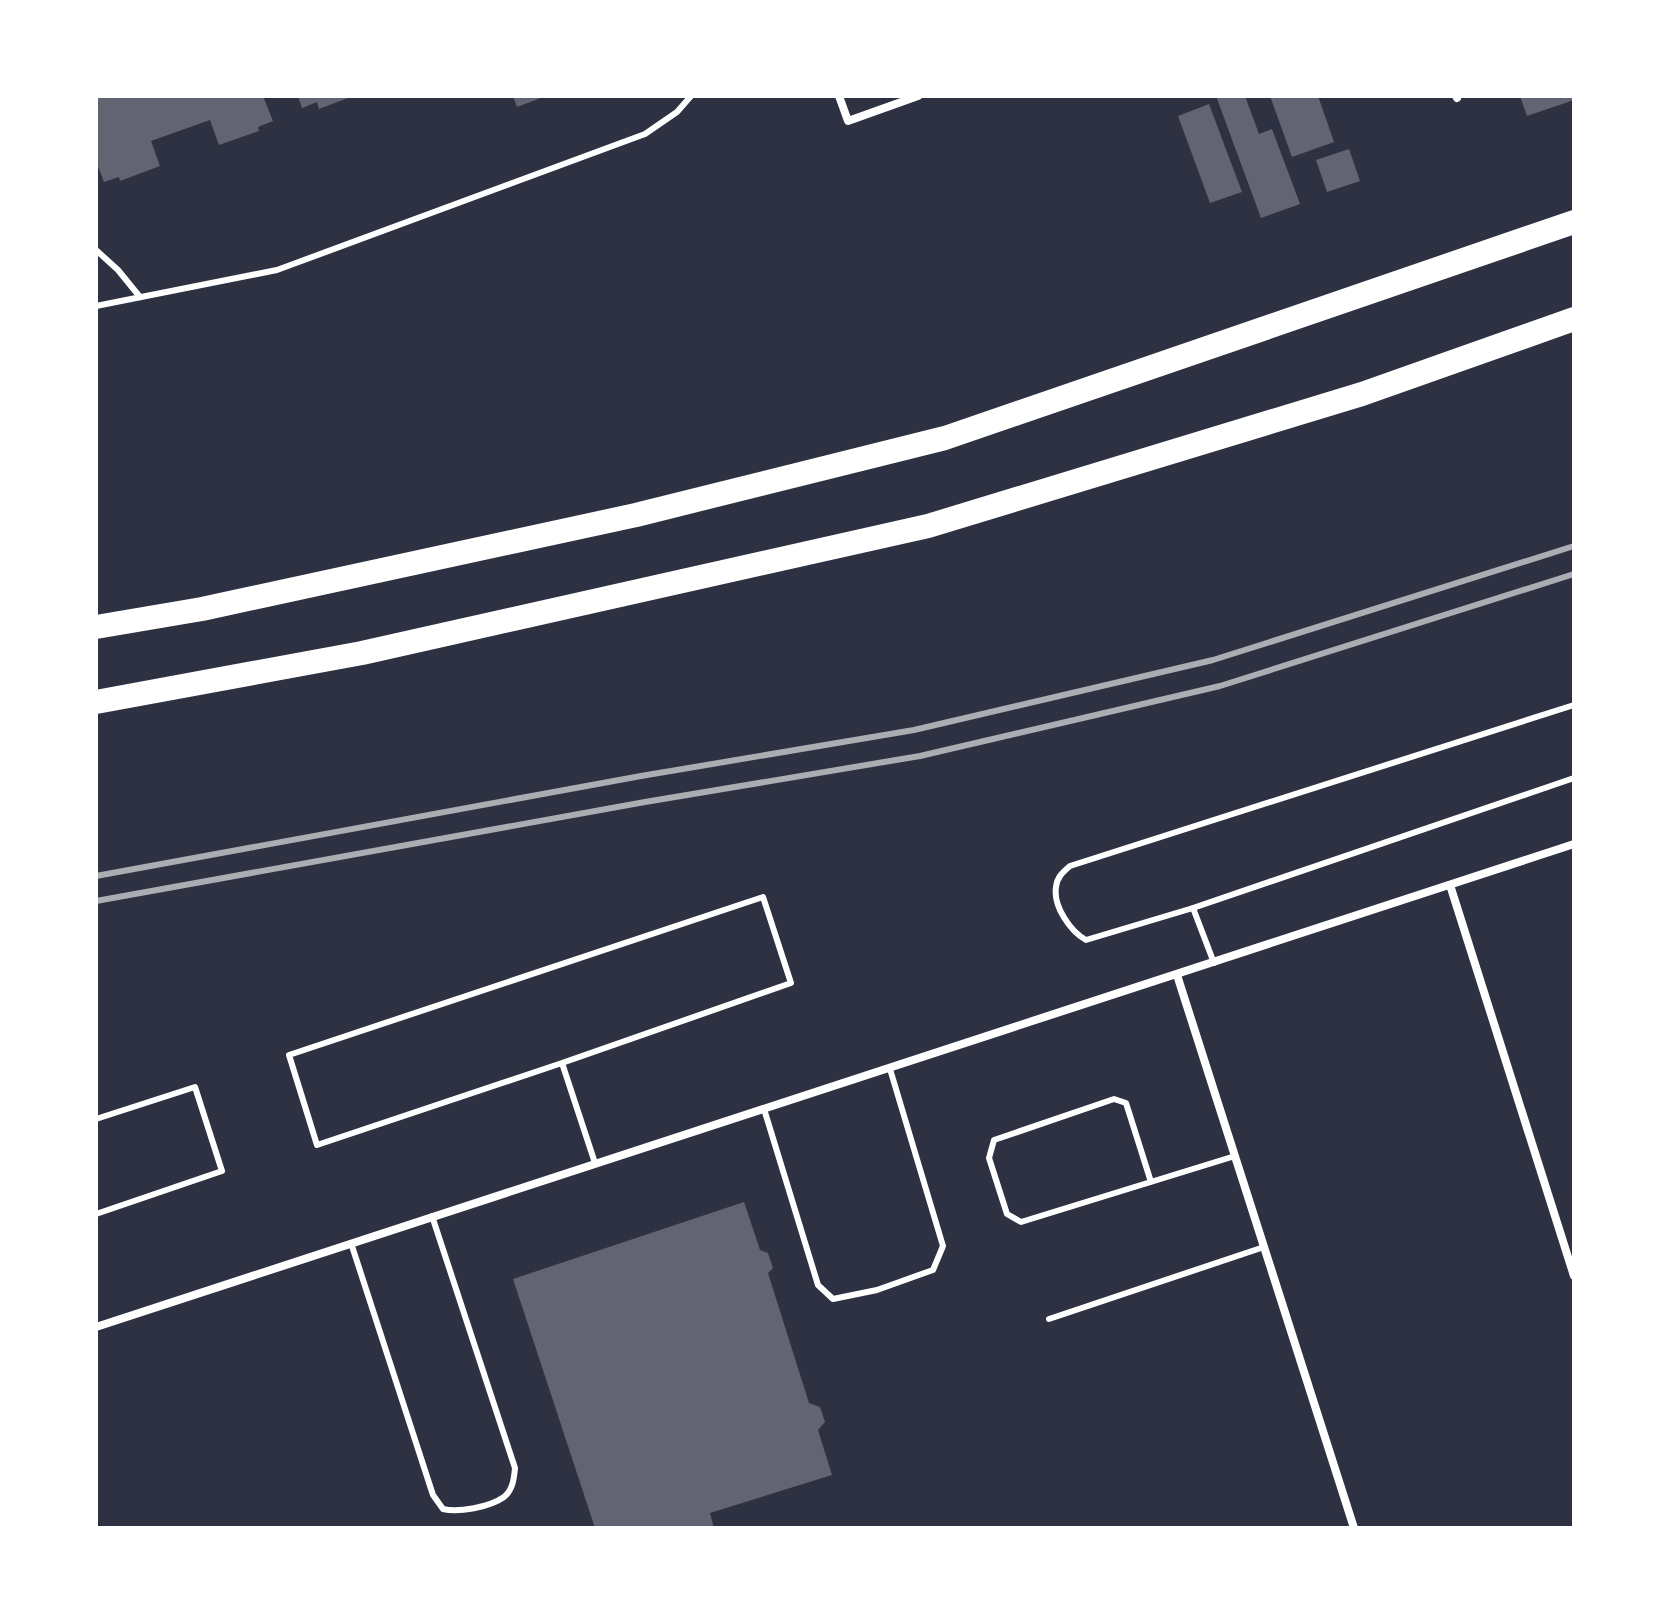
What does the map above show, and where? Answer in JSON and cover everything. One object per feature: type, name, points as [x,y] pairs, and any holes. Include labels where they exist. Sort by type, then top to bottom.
[{"type":"highway","points":[[96,627],[202,609],[636,515],[945,438],[1574,222]]},
{"type":"highway","points":[[96,702],[362,653],[928,526],[1362,394],[1574,319]]},
{"type":"street","points":[[839,96],[848,121],[918,96]]},
{"type":"street","points":[[96,1327],[1574,844]]},
{"type":"street","points":[[1450,885],[1574,1276]]},
{"type":"street","points":[[1177,975],[1354,1528]]},
{"type":"lane","points":[[96,306],[277,270],[645,134],[677,112],[691,96]]},
{"type":"lane","points":[[96,250],[140,297]]},
{"type":"lane","points":[[1574,705],[1070,866],[1059,876],[1055,889],[1066,924],[1086,940],[1193,908],[1574,778]]},
{"type":"lane","points":[[763,897],[791,983],[562,1063],[317,1145],[289,1055],[763,897]]},
{"type":"lane","points":[[1193,908],[1214,963]]},
{"type":"lane","points":[[562,1063],[595,1163]]},
{"type":"lane","points":[[764,1109],[818,1285],[833,1299],[877,1290],[933,1270],[943,1246],[890,1069]]},
{"type":"lane","points":[[96,1119],[195,1087],[222,1171],[96,1214]]},
{"type":"lane","points":[[1151,1182],[1126,1103],[1114,1099],[994,1140],[989,1158],[1007,1214],[1021,1222],[1151,1182],[1235,1156]]},
{"type":"lane","points":[[351,1243],[433,1495],[443,1509],[458,1513],[504,1497],[514,1483],[515,1468],[432,1216]]},
{"type":"lane","points":[[1049,1319],[1264,1247]]},
{"type":"building","points":[[96,96],[263,96],[273,121],[258,127],[259,131],[219,145],[210,120],[151,141],[160,166],[120,181],[119,177],[104,182],[96,161]]},
{"type":"building","points":[[298,96],[353,96],[319,109],[317,102],[302,108]]},
{"type":"building","points":[[513,96],[546,96],[517,107]]},
{"type":"building","points":[[1216,96],[1245,96],[1259,134],[1272,129],[1300,204],[1261,218]]},
{"type":"building","points":[[1270,96],[1318,96],[1334,142],[1292,157]]},
{"type":"building","points":[[1520,96],[1574,96],[1574,100],[1527,116]]},
{"type":"building","points":[[1209,104],[1242,192],[1210,203],[1178,116]]},
{"type":"building","points":[[1349,149],[1360,181],[1327,192],[1316,160]]},
{"type":"building","points":[[744,1202],[760,1250],[768,1253],[773,1268],[768,1273],[809,1403],[820,1407],[825,1422],[818,1430],[832,1475],[710,1513],[714,1528],[595,1528],[513,1279]]},
{"type":"railway","points":[[96,876],[641,776],[914,730],[1213,660],[1574,546]]},
{"type":"railway","points":[[96,901],[920,756],[1220,686],[1574,574]]}]
